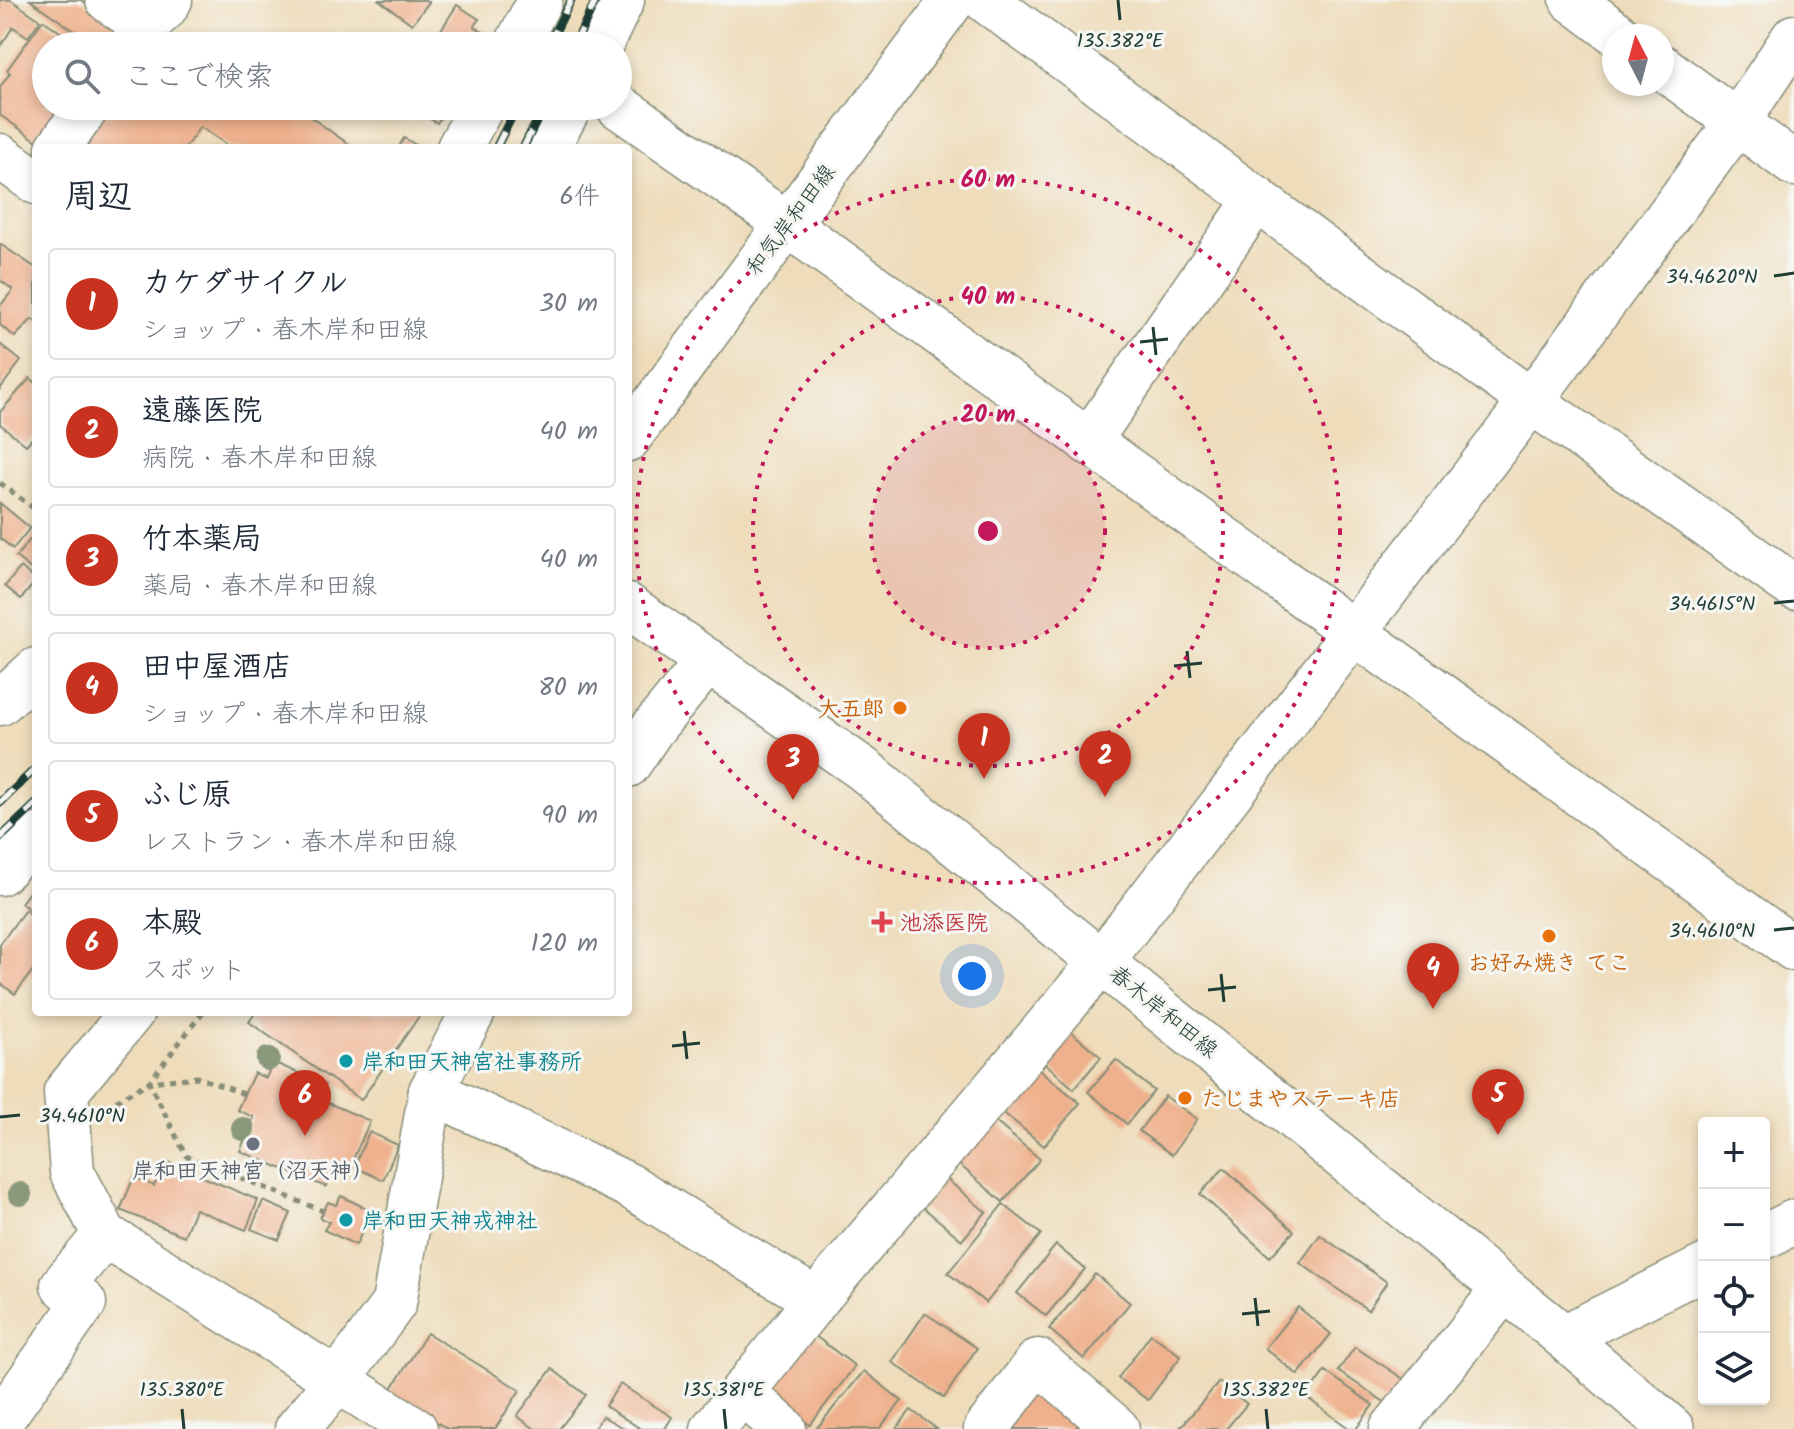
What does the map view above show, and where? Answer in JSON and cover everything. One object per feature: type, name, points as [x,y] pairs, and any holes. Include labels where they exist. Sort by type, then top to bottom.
[{"type":"street","points":[[108,0],[149,24]]},
{"type":"street","points":[[607,32],[622,0]]},
{"type":"street","name":"和気岸和田線","points":[[632,434],[953,0]]},
{"type":"street","points":[[985,0],[1531,401],[1794,587]]},
{"type":"street","points":[[1572,0],[1604,24]]},
{"type":"street","points":[[713,1429],[816,1300],[1102,961],[1531,401],[1737,123],[1794,37]]},
{"type":"street","points":[[1674,76],[1794,164]]},
{"type":"street","points":[[632,116],[1794,949]]},
{"type":"street","points":[[61,144],[78,120]]},
{"type":"street","points":[[461,144],[474,120]]},
{"type":"street","points":[[549,144],[562,120]]},
{"type":"street","points":[[0,156],[32,168]]},
{"type":"street","points":[[1088,442],[1257,199]]},
{"type":"street","name":"春木岸和田線","points":[[632,609],[863,769],[1564,1337],[1672,1429]]},
{"type":"street","points":[[632,759],[652,729],[708,661]]},
{"type":"street","points":[[0,703],[32,674]]},
{"type":"street","points":[[0,873],[32,840]]},
{"type":"street","points":[[129,1016],[66,1092],[72,1172],[105,1235],[415,1429]]},
{"type":"street","points":[[297,1429],[338,1380],[394,1303],[431,1091],[471,1016]]},
{"type":"street","points":[[431,1091],[628,1185],[816,1300]]},
{"type":"street","points":[[1770,1234],[1794,1222]]},
{"type":"street","points":[[0,1422],[84,1303],[63,1285],[105,1235]]},
{"type":"street","points":[[1564,1337],[1698,1270]]},
{"type":"street","points":[[1392,1429],[1504,1289]]},
{"type":"street","points":[[986,1429],[1038,1361],[1117,1429]]},
{"type":"street","points":[[742,1392],[784,1429]]},
{"type":"path","points":[[0,483],[32,507]]},
{"type":"path","points":[[68,1129],[149,1082],[200,1016]]},
{"type":"path","points":[[149,1082],[197,1077],[244,1094]]},
{"type":"path","points":[[149,1082],[186,1156],[323,1211]]},
{"type":"building","points":[[0,0],[11,0],[40,20],[28,37],[13,27],[0,47]]},
{"type":"building","points":[[30,0],[81,0],[125,30],[76,32]]},
{"type":"building","points":[[379,0],[425,0],[429,2],[412,24]]},
{"type":"building","points":[[457,5],[479,19],[474,26],[483,32],[440,32]]},
{"type":"building","points":[[43,20],[60,32],[34,32]]},
{"type":"building","points":[[32,35],[32,120],[68,120],[50,144],[41,144],[0,115],[0,87],[10,73],[7,70]]},
{"type":"building","points":[[88,120],[315,120],[348,144],[226,144],[200,127],[188,144],[73,144]]},
{"type":"building","points":[[404,138],[414,144],[400,144]]},
{"type":"building","points":[[0,244],[32,265],[32,319],[15,337],[0,325],[0,306],[13,290],[0,280]]},
{"type":"building","points":[[0,344],[21,361],[0,389]]},
{"type":"building","points":[[30,378],[32,380],[32,438],[26,445],[0,424],[0,412]]},
{"type":"building","points":[[0,503],[30,528],[13,549],[0,538]]},
{"type":"building","points":[[32,537],[32,570],[16,557]]},
{"type":"building","points":[[21,567],[32,577],[32,586],[21,599],[5,586]]},
{"type":"building","points":[[32,888],[32,912],[21,903]]},
{"type":"building","points":[[25,910],[32,915],[32,971],[15,994],[0,983],[0,944]]},
{"type":"building","name":"岸和田天神宮社事務所","points":[[253,1016],[419,1016],[361,1100],[249,1022]]},
{"type":"building","points":[[1063,1025],[1101,1057],[1074,1089],[1037,1056]]},
{"type":"building","points":[[1116,1060],[1154,1091],[1127,1124],[1088,1092]]},
{"type":"building","points":[[273,1062],[325,1085],[319,1099],[370,1121],[346,1175],[334,1170],[326,1187],[240,1151],[254,1117],[237,1110],[254,1073],[266,1078]]},
{"type":"building","points":[[1035,1066],[1080,1103],[1044,1146],[999,1109]]},
{"type":"building","points":[[1165,1096],[1197,1119],[1172,1155],[1139,1131]]},
{"type":"building","points":[[992,1119],[1040,1159],[1003,1202],[955,1161]]},
{"type":"building","points":[[369,1132],[398,1145],[383,1180],[354,1167]]},
{"type":"building","points":[[165,1161],[258,1200],[246,1230],[195,1209],[184,1236],[120,1210],[134,1177],[154,1186]]},
{"type":"building","points":[[1224,1168],[1294,1231],[1270,1257],[1200,1194]]},
{"type":"building","points":[[943,1176],[986,1212],[962,1240],[919,1204]]},
{"type":"building","name":"岸和田天神戎神社","points":[[341,1196],[372,1211],[356,1245],[324,1230],[329,1222],[320,1218],[328,1202],[336,1205]]},
{"type":"building","points":[[263,1201],[291,1213],[279,1240],[251,1229]]},
{"type":"building","points":[[1003,1204],[1041,1234],[986,1303],[948,1273]]},
{"type":"building","points":[[1320,1235],[1387,1282],[1368,1310],[1300,1263]]},
{"type":"building","points":[[1056,1245],[1085,1269],[1046,1316],[1017,1293]]},
{"type":"building","points":[[1095,1274],[1130,1303],[1084,1359],[1049,1329]]},
{"type":"building","points":[[1298,1307],[1331,1334],[1298,1375],[1265,1348]]},
{"type":"building","points":[[925,1313],[977,1348],[944,1398],[892,1362]]},
{"type":"building","points":[[810,1332],[855,1366],[810,1425],[765,1391]]},
{"type":"building","points":[[427,1333],[520,1390],[495,1429],[448,1429],[389,1393]]},
{"type":"building","points":[[1151,1334],[1181,1356],[1148,1400],[1118,1378]]},
{"type":"building","points":[[1355,1347],[1405,1380],[1389,1405],[1338,1371]]},
{"type":"building","points":[[552,1369],[586,1395],[559,1429],[535,1429],[517,1416]]},
{"type":"building","points":[[864,1371],[902,1401],[879,1429],[816,1429]]},
{"type":"building","points":[[1325,1371],[1373,1405],[1356,1429],[1350,1429],[1306,1397]]},
{"type":"building","points":[[1219,1382],[1247,1404],[1226,1429],[1179,1429]]},
{"type":"building","points":[[620,1384],[672,1417],[665,1429],[641,1429],[605,1406]]},
{"type":"building","points":[[1035,1385],[1081,1421],[1075,1429],[1001,1429]]},
{"type":"building","points":[[911,1410],[937,1429],[896,1429]]},
{"type":"building","points":[[602,1416],[625,1429],[594,1429]]},
{"type":"railway","points":[[555,32],[571,0]]},
{"type":"railway","points":[[581,32],[596,0]]},
{"type":"railway","points":[[498,144],[510,120]]},
{"type":"railway","points":[[525,144],[537,120]]},
{"type":"railway","points":[[0,803],[32,772]]},
{"type":"railway","points":[[0,838],[32,808]]},
{"type":"place","name":"大五郎","points":[[900,708]]},
{"type":"place","name":"カケダサイクル","points":[[984,779]]},
{"type":"place","name":"遠藤医院","points":[[1105,797]]},
{"type":"place","name":"竹本薬局","points":[[793,800]]},
{"type":"place","name":"池添医院","points":[[882,922]]},
{"type":"place","name":"お好み焼き てこ","points":[[1549,936]]},
{"type":"place","name":"田中屋酒店","points":[[1433,1009]]},
{"type":"place","name":"岸和田天神宮社事務所","points":[[346,1061]]},
{"type":"place","name":"たじまやステーキ店","points":[[1185,1098]]},
{"type":"place","name":"ふじ原","points":[[1498,1135]]},
{"type":"place","name":"本殿","points":[[305,1136]]},
{"type":"place","name":"岸和田天神宮（沼天神）","points":[[253,1144]]},
{"type":"place","name":"岸和田天神戎神社","points":[[346,1220]]}]
